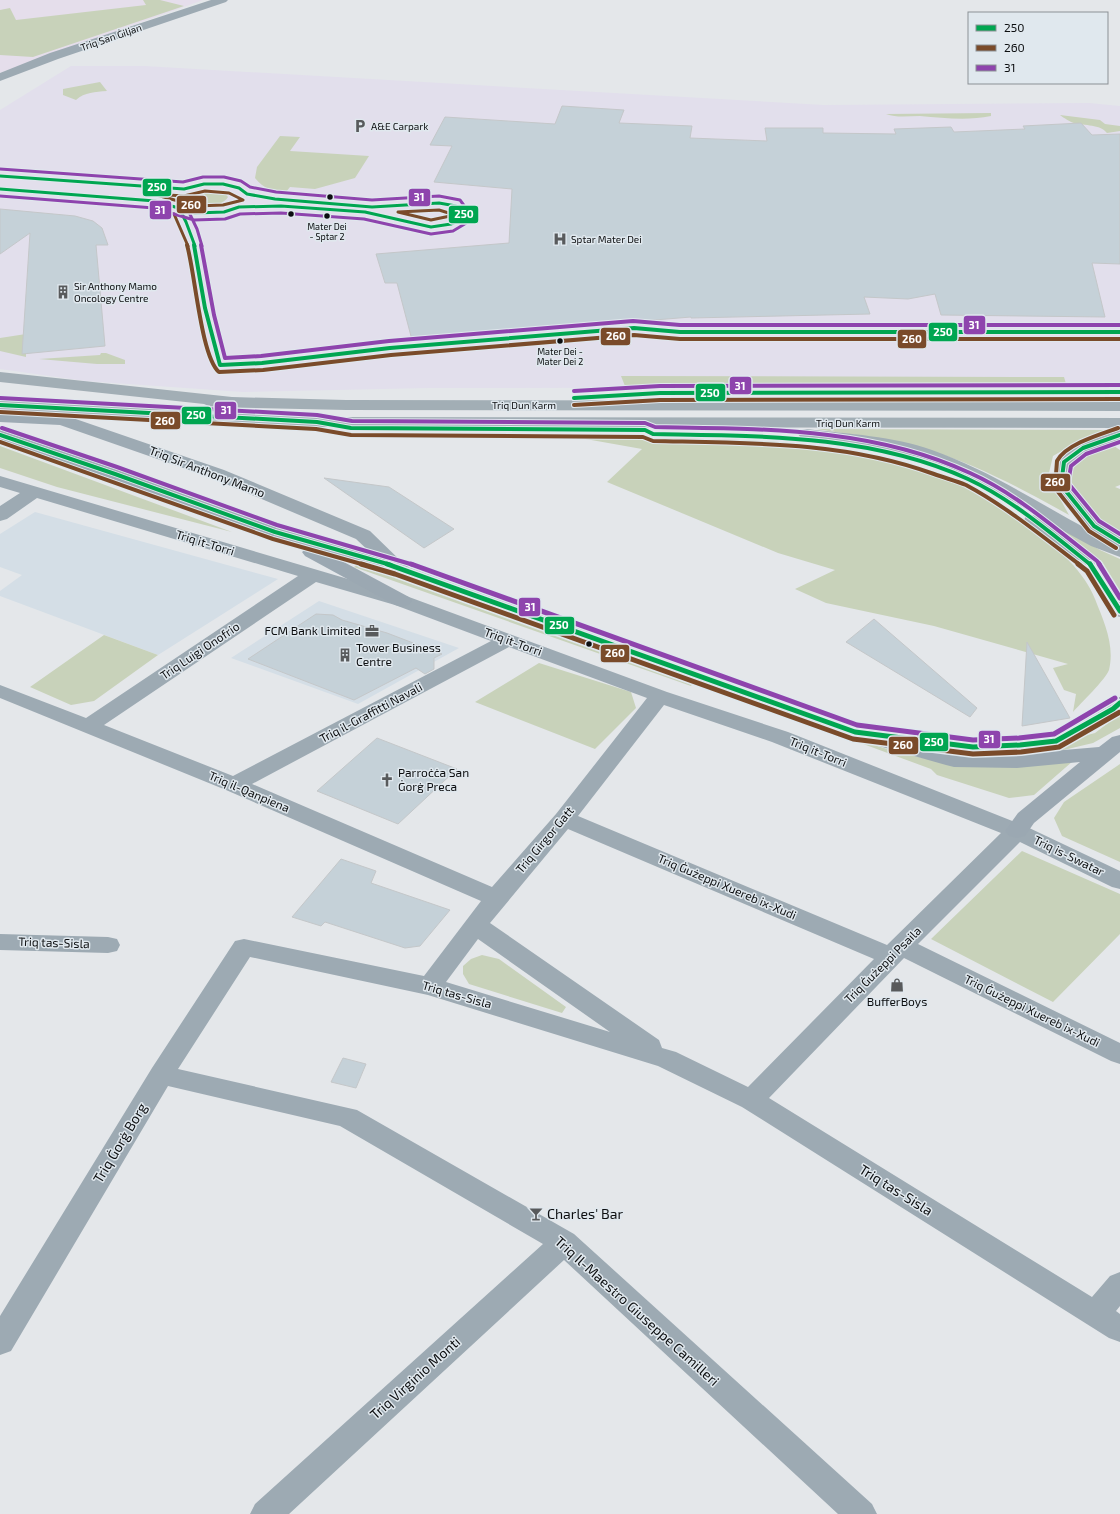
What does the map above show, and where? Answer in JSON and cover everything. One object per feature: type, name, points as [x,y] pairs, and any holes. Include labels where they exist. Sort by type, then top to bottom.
[{"type":"highway","points":[[0,377],[241,402]]},
{"type":"highway","name":"Triq Dun Karm","points":[[0,392],[98,398],[449,405],[1120,406]]},
{"type":"highway","points":[[449,405],[660,393],[1120,392]]},
{"type":"highway","name":"Triq Dun Karm","points":[[0,405],[318,422],[1120,423]]},
{"type":"highway","points":[[318,422],[351,428],[645,430],[798,433],[884,444],[924,453],[963,468],[993,482],[1064,524],[1098,542],[1120,551]]},
{"type":"highway","points":[[645,430],[653,434],[776,436],[850,445],[912,458],[968,479],[1021,510],[1092,566],[1120,612]]},
{"type":"highway","points":[[1120,435],[1083,448],[1064,462],[1061,485],[1073,502],[1094,526],[1120,542]]},
{"type":"main road","name":"Triq Sir Anthony Mamo","points":[[0,435],[115,474],[275,532],[398,567],[855,732]]},
{"type":"main road","points":[[275,532],[402,601]]},
{"type":"main road","points":[[855,732],[973,747],[1020,745],[1056,741],[1113,709],[1120,703]]},
{"type":"main road","points":[[855,732],[954,760],[1017,762],[1112,747]]},
{"type":"main road","points":[[1017,831],[1026,818],[1112,747]]},
{"type":"street","name":"Triq San Ġiljan","points":[[0,77],[54,56],[222,0]]},
{"type":"street","name":"Triq Sir Anthony Mamo","points":[[0,417],[46,419],[76,424],[218,474],[363,535],[398,567]]},
{"type":"street","name":"Triq it-Torri","points":[[0,481],[402,601],[660,696],[780,737],[1017,831]]},
{"type":"street","points":[[0,515],[33,492]]},
{"type":"street","name":"Triq Luigi Onofrio","points":[[87,727],[312,575]]},
{"type":"street","name":"Triq il-Graffitti Navali","points":[[234,785],[508,640]]},
{"type":"street","name":"Triq il-Qanpiena","points":[[0,691],[234,785],[496,898]]},
{"type":"street","name":"Triq Girgor Gatt","points":[[430,986],[477,926],[496,898],[564,819],[660,696]]},
{"type":"street","name":"Triq Ġużeppi Xuereb ix-Xudi","points":[[564,819],[896,951],[1120,1054]]},
{"type":"street","name":"Triq is-Swatar","points":[[1017,831],[1120,881]]},
{"type":"street","name":"Triq Ġużeppi Psaila","points":[[751,1100],[896,951],[1017,831]]},
{"type":"street","name":"Triq tas-Sisla","points":[[477,926],[667,1059]]},
{"type":"street","name":"Triq tas-Sisla","points":[[0,942],[108,945]]},
{"type":"street","name":"Triq tas-Sisla","points":[[244,947],[430,986],[667,1059],[751,1100],[1120,1329]]},
{"type":"street","name":"Triq Ġorġ Borg","points":[[0,1342],[160,1075],[244,947]]},
{"type":"street","name":"Triq Il-Maestro Giuseppe Camilleri","points":[[160,1075],[347,1117],[564,1242],[861,1514]]},
{"type":"street","name":"Triq Virginio Monti","points":[[266,1514],[564,1242]]},
{"type":"street","points":[[1096,1314],[1120,1284]]},
{"type":"shaded area","points":[[0,0],[203,0],[0,73]]},
{"type":"shaded area","name":"Sptar Mater Dei","points":[[71,66],[144,66],[824,105],[1089,103],[1120,106],[1120,387],[428,388],[243,392],[85,381],[0,369],[0,110]]},
{"type":"shaded area","points":[[35,512],[278,579],[158,655],[0,596],[0,591],[22,575],[0,567],[0,534]]},
{"type":"shaded area","name":"Tower Business Centre","points":[[319,601],[459,648],[358,704],[231,658]]},
{"type":"green space","points":[[143,0],[160,0],[184,6],[33,57],[0,55],[0,10],[10,8],[16,20],[146,5]]},
{"type":"green space","points":[[100,82],[107,91],[87,94],[76,100],[63,95],[63,89]]},
{"type":"green space","points":[[991,113],[991,116],[982,118],[964,119],[898,116],[886,114]]},
{"type":"green space","points":[[1060,115],[1100,120],[1105,124],[1120,126],[1120,131],[1107,133],[1100,128],[1072,122]]},
{"type":"green space","points":[[280,136],[300,137],[290,151],[369,156],[355,178],[315,189],[290,187],[286,192],[272,190],[262,185],[255,178],[257,167]]},
{"type":"green space","points":[[206,189],[224,192],[228,197],[220,204],[207,207],[194,205],[185,199],[185,196],[193,192]]},
{"type":"green space","points":[[26,334],[26,357],[0,351],[0,338]]},
{"type":"green space","points":[[101,353],[106,353],[125,360],[125,364],[97,364],[39,359],[100,355]]},
{"type":"green space","points":[[621,376],[1064,377],[1067,387],[652,387],[625,386]]},
{"type":"green space","points":[[817,429],[1119,430],[1082,439],[1053,456],[1048,477],[1069,515],[998,478],[944,455],[898,442]]},
{"type":"green space","points":[[580,438],[759,441],[818,446],[876,456],[932,473],[985,497],[1036,531],[1078,570],[1095,599],[1108,634],[1111,652],[1109,670],[1098,685],[1073,712],[1076,694],[1064,690],[1053,668],[1068,664],[934,626],[826,603],[795,589],[835,570],[778,553],[607,482],[642,449]]},
{"type":"green space","points":[[0,446],[232,532],[57,487],[0,468]]},
{"type":"green space","points":[[1114,446],[1120,450],[1120,485],[1115,487],[1120,489],[1120,537],[1073,497],[1067,478],[1076,464],[1086,455],[1097,449]]},
{"type":"green space","points":[[1052,522],[1100,550],[1120,559],[1120,596],[1048,524]]},
{"type":"green space","points":[[360,563],[693,683],[691,686],[354,567]]},
{"type":"green space","points":[[104,635],[158,655],[94,701],[71,705],[30,687]]},
{"type":"green space","points":[[539,663],[631,692],[636,708],[595,749],[475,702]]},
{"type":"green space","points":[[1120,714],[1120,728],[1093,743],[1034,757],[962,755],[900,741],[964,750],[1031,750],[1095,733]]},
{"type":"green space","points":[[809,724],[890,750],[948,764],[1073,761],[1034,795],[1009,798],[937,775],[931,769]]},
{"type":"green space","points":[[1120,764],[1120,862],[1062,836],[1054,818],[1064,802]]},
{"type":"green space","points":[[1022,851],[1120,894],[1120,934],[1053,1002],[931,939]]},
{"type":"green space","points":[[482,955],[499,959],[566,1007],[562,1013],[469,984],[463,974],[463,966],[471,959]]},
{"type":"building","name":"Sptar Mater Dei","points":[[562,106],[624,110],[619,123],[692,126],[690,138],[767,141],[765,128],[823,128],[823,133],[896,134],[894,129],[951,127],[954,132],[1025,129],[1023,126],[1081,123],[1092,135],[1120,134],[1120,264],[1092,263],[1105,317],[941,315],[935,294],[908,299],[864,297],[870,314],[691,317],[412,340],[397,283],[385,283],[376,254],[509,243],[512,189],[434,182],[452,146],[430,145],[445,117],[555,124]]},
{"type":"building","name":"Sir Anthony Mamo Oncology Centre","points":[[0,209],[75,216],[93,221],[102,228],[108,245],[96,245],[105,346],[22,354],[30,233],[0,254]]},
{"type":"building","points":[[324,478],[389,487],[454,529],[424,548]]},
{"type":"building","name":"Tower Business Centre","points":[[316,614],[333,615],[342,620],[387,633],[442,654],[434,658],[434,669],[425,674],[416,668],[354,700],[248,659]]},
{"type":"building","points":[[874,619],[977,708],[970,717],[846,642]]},
{"type":"building","points":[[1027,642],[1070,718],[1022,726]]},
{"type":"building","name":"Parroċċa San Ġorġ Preca","points":[[377,738],[457,769],[398,824],[317,791]]},
{"type":"building","points":[[341,859],[376,871],[371,883],[450,910],[420,946],[405,948],[325,922],[321,926],[292,917]]},
{"type":"building","points":[[343,1058],[366,1064],[356,1088],[331,1082]]},
{"type":"transit line","name":"31","points":[[0,169],[183,182],[203,177],[224,177],[241,181],[250,187],[276,192],[372,200],[439,196],[460,200],[469,210],[471,215],[468,222],[453,231],[431,234],[364,219],[281,213],[240,214],[225,219],[194,220],[154,208],[0,196]]},
{"type":"transit line","name":"250","points":[[0,176],[184,189],[204,184],[223,184],[239,188],[247,194],[275,199],[372,207],[439,203],[456,206],[464,214],[458,221],[451,224],[431,227],[365,212],[281,206],[239,207],[224,212],[195,213],[155,201],[0,189]]},
{"type":"transit line","name":"260","points":[[205,191],[220,191],[229,193],[243,200],[223,205],[196,206],[153,194],[184,196],[205,191]]},
{"type":"transit line","name":"31","points":[[186,206],[197,229],[214,315],[225,358],[261,356],[389,341],[633,321],[680,325],[1120,325]]},
{"type":"transit line","name":"250","points":[[180,210],[191,234],[197,258],[205,308],[220,365],[262,363],[390,348],[634,328],[680,332],[1120,332]]},
{"type":"transit line","name":"260","points":[[439,210],[453,213],[455,215],[431,220],[398,212],[439,210]]},
{"type":"transit line","name":"260","points":[[174,214],[180,225],[188,248],[198,308],[213,367],[219,372],[263,370],[391,355],[634,335],[680,339],[1120,339]]},
{"type":"transit line","name":"31","points":[[574,391],[660,386],[1120,385]]},
{"type":"transit line","name":"250","points":[[574,398],[660,393],[1120,392]]},
{"type":"transit line","name":"31","points":[[0,398],[317,415],[352,421],[645,423],[655,427],[777,429],[851,438],[914,451],[971,473],[1025,505],[1097,561],[1120,598]]},
{"type":"transit line","name":"260","points":[[574,405],[660,400],[1120,399]]},
{"type":"transit line","name":"250","points":[[0,405],[317,422],[351,428],[645,430],[653,434],[776,436],[850,445],[912,458],[968,479],[1021,510],[1092,566],[1120,611]]},
{"type":"transit line","name":"260","points":[[0,412],[316,429],[351,435],[643,437],[653,441],[776,443],[849,452],[910,465],[965,485],[1017,516],[1087,571],[1114,615]]},
{"type":"transit line","name":"31","points":[[2,428],[117,467],[277,525],[399,560],[857,725],[973,740],[1019,738],[1054,734],[1109,703],[1115,698]]},
{"type":"transit line","name":"260","points":[[1116,548],[1089,531],[1055,488],[1057,461],[1059,457],[1080,442],[1118,428]]},
{"type":"transit line","name":"250","points":[[0,435],[115,474],[275,532],[397,567],[855,732],[973,747],[1020,745],[1056,741],[1113,709],[1120,703]]},
{"type":"transit line","name":"250","points":[[1120,435],[1083,448],[1064,462],[1061,485],[1094,526],[1120,542]]},
{"type":"transit line","name":"260","points":[[0,442],[273,539],[395,574],[853,739],[973,754],[1021,752],[1059,747],[1120,712]]},
{"type":"transit line","name":"31","points":[[1120,442],[1086,454],[1071,466],[1068,483],[1099,521],[1120,534]]},
{"type":"place","name":"A&E Carpark","points":[[360,126]]},
{"type":"place","name":"Mater Dei - Sptar 2","points":[[327,216]]},
{"type":"place","name":"Sptar Mater Dei","points":[[560,239]]},
{"type":"place","name":"Sir Anthony Mamo Oncology Centre","points":[[63,292]]},
{"type":"place","name":"Mater Dei - Mater Dei 2","points":[[560,341]]},
{"type":"place","name":"FCM Bank Limited","points":[[372,631]]},
{"type":"place","name":"Tower Business Centre","points":[[345,655]]},
{"type":"place","name":"Parroċċa San Ġorġ Preca","points":[[387,780]]},
{"type":"place","name":"BufferBoys","points":[[897,985]]},
{"type":"place","name":"Charles' Bar","points":[[536,1214]]}]
